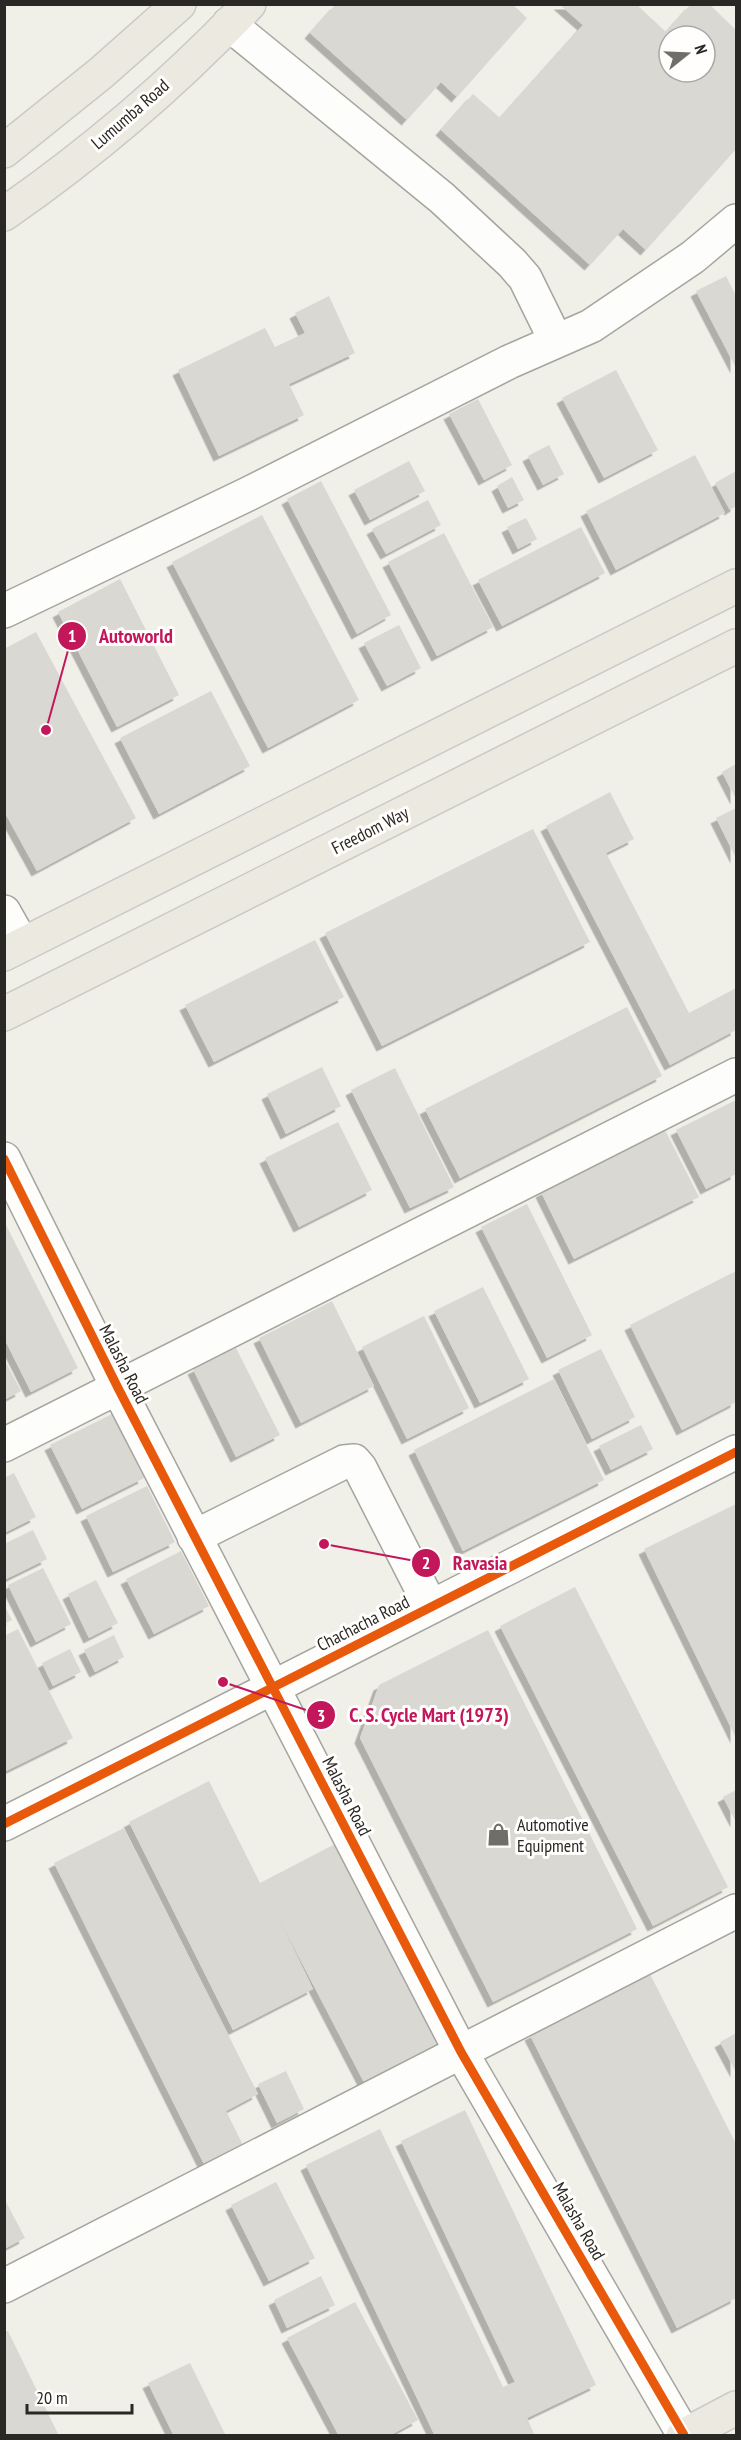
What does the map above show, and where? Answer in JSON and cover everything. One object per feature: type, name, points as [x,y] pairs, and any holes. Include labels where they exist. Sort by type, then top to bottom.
[{"type":"main road","points":[[4,151],[110,66],[179,4]]},
{"type":"main road","name":"Lumumba Road","points":[[4,214],[42,188],[134,113],[239,14]]},
{"type":"main road","points":[[13,949],[736,586]]},
{"type":"main road","name":"Freedom Way","points":[[4,1014],[736,646]]},
{"type":"main road","points":[[683,2435],[736,2408]]},
{"type":"street","points":[[239,14],[512,263],[525,278],[556,341]]},
{"type":"street","points":[[4,611],[248,494],[509,362],[591,326],[693,257],[736,221]]},
{"type":"street","points":[[4,912],[13,949]]},
{"type":"street","points":[[4,1445],[736,1075]]},
{"type":"street","name":"Malasha Road","points":[[4,1158],[117,1388],[461,2052],[683,2435]]},
{"type":"street","name":"Chachacha Road","points":[[4,1824],[736,1452]]},
{"type":"street","points":[[194,1537],[344,1462],[354,1461],[360,1468],[431,1607]]},
{"type":"street","points":[[4,2286],[736,1911]]},
{"type":"building","points":[[336,4],[512,4],[527,18],[457,97],[441,82],[407,120],[310,33]]},
{"type":"building","points":[[559,4],[636,4],[657,24],[657,84],[717,84],[717,24],[673,24],[691,4],[709,4],[736,30],[736,149],[646,250],[623,229],[590,265],[441,130],[473,94],[500,118],[583,25]]},
{"type":"building","points":[[726,276],[736,296],[736,368],[696,291]]},
{"type":"building","points":[[329,296],[355,353],[289,384],[304,415],[219,456],[178,370],[265,328],[275,347],[305,333],[295,313]]},
{"type":"building","points":[[616,370],[658,450],[604,478],[562,398]]},
{"type":"building","points":[[478,399],[512,465],[484,480],[449,414]]},
{"type":"building","points":[[549,445],[564,474],[543,485],[528,456]]},
{"type":"building","points":[[695,455],[725,513],[616,570],[586,511]]},
{"type":"building","points":[[409,461],[425,491],[370,520],[354,490]]},
{"type":"building","points":[[736,471],[736,506],[730,510],[715,483]]},
{"type":"building","points":[[512,477],[524,500],[508,508],[497,486]]},
{"type":"building","points":[[321,481],[391,615],[357,634],[287,499]]},
{"type":"building","points":[[428,500],[441,525],[386,554],[372,529]]},
{"type":"building","points":[[262,515],[359,700],[268,748],[172,562]]},
{"type":"building","points":[[526,518],[537,539],[518,549],[507,527]]},
{"type":"building","points":[[581,527],[605,573],[502,626],[478,580]]},
{"type":"building","points":[[444,533],[493,627],[437,656],[388,562]]},
{"type":"building","points":[[120,579],[179,695],[117,727],[58,612]]},
{"type":"building","points":[[399,625],[421,668],[387,686],[364,643]]},
{"type":"building","points":[[36,632],[136,818],[37,871],[4,811],[4,649]]},
{"type":"building","points":[[211,691],[250,766],[159,814],[120,738]]},
{"type":"building","points":[[736,764],[736,799],[722,772]]},
{"type":"building","points":[[610,792],[634,839],[606,853],[689,1013],[736,988],[736,1030],[670,1065],[546,826]]},
{"type":"building","points":[[736,808],[736,858],[716,818]]},
{"type":"building","points":[[533,829],[590,942],[382,1046],[325,933]]},
{"type":"building","points":[[315,940],[344,997],[214,1062],[185,1005]]},
{"type":"building","points":[[627,1007],[662,1076],[460,1178],[425,1109]]},
{"type":"building","points":[[322,1067],[341,1106],[286,1134],[267,1094]]},
{"type":"building","points":[[395,1068],[454,1187],[410,1208],[351,1090]]},
{"type":"building","points":[[736,1100],[736,1174],[706,1189],[676,1130]]},
{"type":"building","points":[[338,1122],[372,1190],[299,1227],[265,1158]]},
{"type":"building","points":[[665,1130],[699,1197],[574,1259],[541,1192]]},
{"type":"building","points":[[527,1204],[592,1335],[547,1358],[481,1227]]},
{"type":"building","points":[[4,1221],[78,1368],[31,1392],[4,1338]]},
{"type":"building","points":[[736,1271],[736,1402],[682,1430],[630,1325]]},
{"type":"building","points":[[483,1287],[529,1379],[480,1403],[434,1311]]},
{"type":"building","points":[[332,1301],[374,1386],[301,1423],[259,1338]]},
{"type":"building","points":[[424,1316],[469,1408],[407,1439],[362,1347]]},
{"type":"building","points":[[236,1348],[280,1435],[236,1457],[193,1369]]},
{"type":"building","points":[[601,1349],[635,1417],[592,1439],[558,1370]]},
{"type":"building","points":[[4,1359],[21,1391],[4,1400]]},
{"type":"building","points":[[554,1379],[604,1480],[463,1551],[414,1450]]},
{"type":"building","points":[[112,1414],[144,1478],[82,1509],[50,1445]]},
{"type":"building","points":[[641,1425],[653,1449],[611,1470],[599,1446]]},
{"type":"building","points":[[14,1473],[36,1517],[4,1533],[4,1478]]},
{"type":"building","points":[[147,1486],[175,1542],[113,1572],[86,1516]]},
{"type":"building","points":[[736,1504],[736,1738],[644,1549]]},
{"type":"building","points":[[33,1530],[47,1559],[4,1580],[4,1544]]},
{"type":"building","points":[[181,1551],[209,1606],[154,1634],[126,1579]]},
{"type":"building","points":[[43,1568],[71,1624],[36,1642],[8,1585]]},
{"type":"building","points":[[96,1580],[118,1623],[89,1638],[68,1594]]},
{"type":"building","points":[[575,1587],[728,1887],[653,1926],[500,1626]]},
{"type":"building","points":[[4,1605],[12,1620],[4,1624]]},
{"type":"building","points":[[18,1629],[73,1738],[4,1772],[4,1636]]},
{"type":"building","name":"Automotive Equipment","points":[[488,1630],[637,1929],[493,2002],[360,1738],[379,1685]]},
{"type":"building","points":[[114,1635],[124,1657],[95,1672],[84,1650]]},
{"type":"building","points":[[70,1649],[81,1672],[53,1686],[42,1663]]},
{"type":"building","points":[[209,1781],[260,1883],[337,1843],[443,2046],[366,2086],[277,1915],[313,1989],[233,2030],[129,1822]]},
{"type":"building","points":[[736,1790],[736,1822],[723,1797]]},
{"type":"building","points":[[124,1828],[258,2094],[226,2111],[246,2151],[207,2170],[54,1863]]},
{"type":"building","points":[[650,1974],[736,2141],[736,2298],[677,2328],[530,2035]]},
{"type":"building","points":[[736,2033],[736,2072],[720,2042]]},
{"type":"building","points":[[286,2071],[304,2109],[277,2123],[258,2084]]},
{"type":"building","points":[[465,2110],[596,2385],[527,2418],[535,2436],[435,2436],[306,2165],[380,2129],[503,2387],[515,2382],[401,2141]]},
{"type":"building","points":[[276,2182],[315,2258],[269,2281],[231,2205]]},
{"type":"building","points":[[4,2198],[25,2238],[4,2249]]},
{"type":"building","points":[[321,2276],[335,2305],[287,2328],[274,2300]]},
{"type":"building","points":[[355,2302],[418,2420],[389,2436],[339,2436],[287,2338]]},
{"type":"building","points":[[8,2331],[59,2436],[4,2434],[4,2332]]},
{"type":"building","points":[[190,2363],[226,2436],[174,2436],[148,2383]]},
{"type":"cycle path","points":[[4,1159],[118,1388],[461,2052],[684,2435]]},
{"type":"cycle path","points":[[4,1824],[736,1452]]},
{"type":"place","name":"Autoworld","points":[[46,730]]},
{"type":"place","name":"Ravasia","points":[[324,1544]]},
{"type":"place","name":"C. S. Cycle Mart (1973)","points":[[223,1682]]},
{"type":"place","name":"Automotive Equipment","points":[[499,1834]]}]
